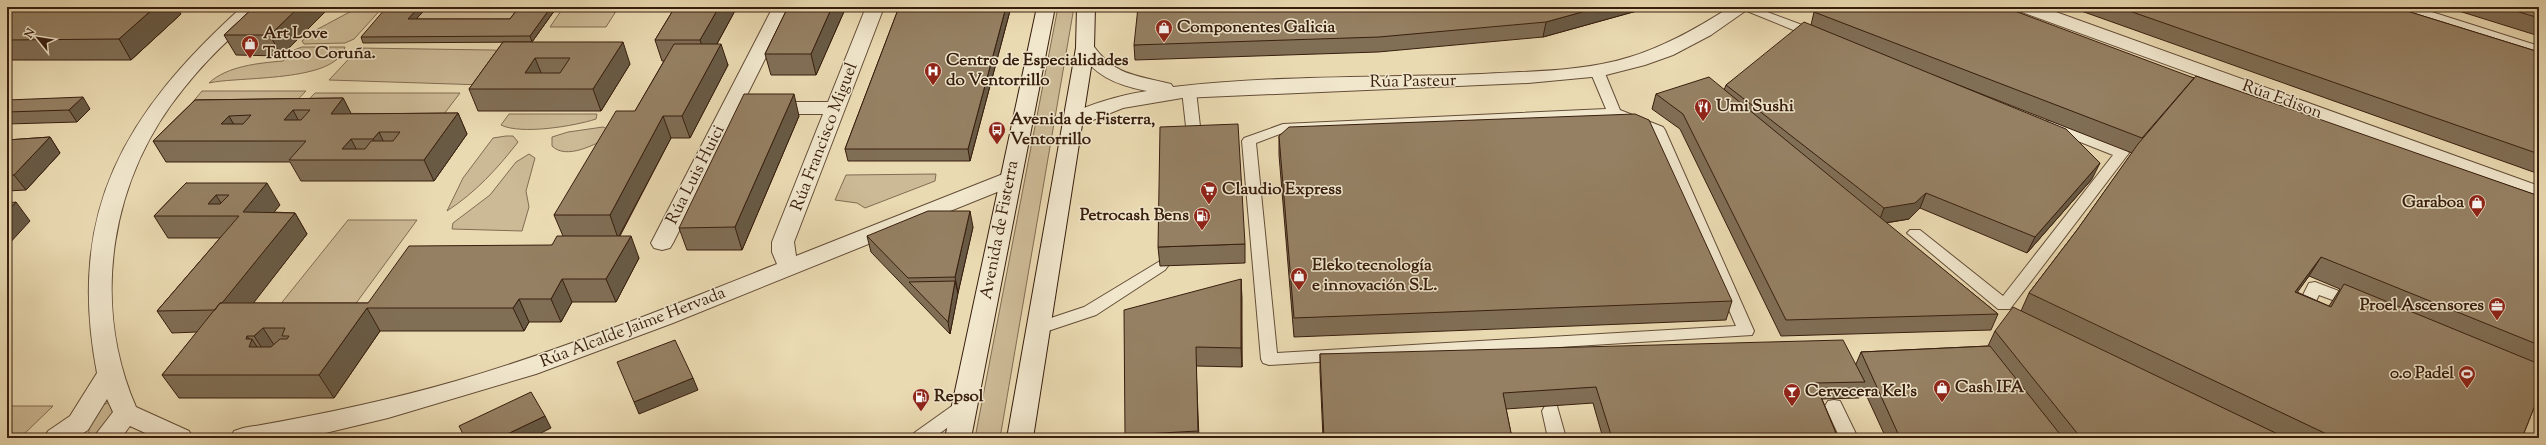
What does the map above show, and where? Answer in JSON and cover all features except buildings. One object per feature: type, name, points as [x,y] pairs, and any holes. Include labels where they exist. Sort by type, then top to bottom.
[{"type":"street","points":[[180,438],[126,413],[110,374],[98,302],[99,260],[106,217],[121,175],[145,130],[166,97],[219,38],[253,7]]},
{"type":"street","name":"Rúa Luis Huici","points":[[662,243],[782,7]]},
{"type":"street","name":"Rúa Francisco Miguel","points":[[790,267],[783,252],[783,242],[875,7]]},
{"type":"street","points":[[1020,438],[1085,48],[1086,7]]},
{"type":"street","name":"Rúa Pasteur","points":[[1073,122],[1099,108],[1120,101],[1189,91],[1338,83],[1517,78],[1597,71],[1639,61],[1672,49],[1743,7]]},
{"type":"street","name":"Rúa Edison","points":[[2025,7],[2539,193]]},
{"type":"street","points":[[2398,7],[2539,52]]},
{"type":"street","name":"Avenida de Fisterra","points":[[958,438],[1042,12]]},
{"type":"street","points":[[1085,48],[1092,60],[1104,71],[1122,80],[1189,91]]},
{"type":"street","name":"Rúa Luis Huici","points":[[731,108],[836,108]]},
{"type":"street","name":"Rúa Alcalde Jaime Hervada","points":[[245,438],[340,421],[503,377],[591,346],[1010,179]]},
{"type":"street","points":[[57,438],[81,430],[110,374]]},
{"type":"street","points":[[106,438],[126,413]]},
{"type":"lane","points":[[1743,7],[1828,39]]},
{"type":"lane","points":[[1597,71],[1614,113],[1658,130],[1746,331],[1269,359],[1249,141],[1283,128],[1614,113]]},
{"type":"lane","points":[[1189,91],[1195,144]]},
{"type":"lane","points":[[1915,233],[2004,305],[2122,153],[2034,118]]},
{"type":"lane","points":[[1039,328],[1090,311],[1160,266]]},
{"type":"lane","points":[[2302,313],[2315,287],[2366,308]]},
{"type":"lane","points":[[920,438],[965,406]]},
{"type":"lane","points":[[1834,406],[1848,438]]},
{"type":"lane","points":[[1551,411],[1557,438]]},
{"type":"shaded area","points":[[359,7],[383,7],[354,39],[345,43],[304,44],[302,41],[316,30]]},
{"type":"shaded area","points":[[427,7],[526,7],[512,25],[411,25]]},
{"type":"shaded area","points":[[1058,7],[1074,7],[1000,438],[975,438]]},
{"type":"shaded area","points":[[563,8],[618,8],[606,27],[550,27]]},
{"type":"shaded area","points":[[302,47],[345,47],[338,59],[324,67],[306,72],[285,76],[209,83],[216,77],[244,66],[283,61],[294,50]]},
{"type":"shaded area","points":[[359,48],[512,51],[484,85],[329,80]]},
{"type":"shaded area","points":[[202,91],[306,91],[282,116],[191,104]]},
{"type":"shaded area","points":[[315,93],[460,93],[444,114],[296,113]]},
{"type":"shaded area","points":[[509,114],[597,114],[596,119],[562,127],[521,129],[501,125]]},
{"type":"shaded area","points":[[603,127],[610,130],[609,137],[580,150],[565,152],[552,146],[552,137],[568,132]]},
{"type":"shaded area","points":[[513,136],[518,142],[486,180],[458,204],[447,211],[463,178],[493,138]]},
{"type":"shaded area","points":[[529,154],[535,158],[526,191],[529,207],[522,231],[452,229],[453,223],[490,195],[516,162]]},
{"type":"shaded area","points":[[936,174],[935,181],[865,208],[857,203],[835,200],[846,175]]},
{"type":"shaded area","points":[[348,220],[417,220],[346,317],[271,316]]},
{"type":"shaded area","points":[[110,402],[115,414],[93,438],[89,435],[89,423],[91,418],[99,407]]},
{"type":"shaded area","points":[[7,406],[53,406],[20,438],[7,438]]},
{"type":"place","name":"Componentes Galicia","points":[[1164,43]]},
{"type":"place","name":"Art Love Tattoo Coruña.","points":[[250,59]]},
{"type":"place","name":"Centro de Especialidades do Ventorrillo","points":[[933,86]]},
{"type":"place","name":"Umi Sushi","points":[[1703,122]]},
{"type":"place","name":"Avenida de Fisterra, Ventorrillo","points":[[997,145]]},
{"type":"place","name":"Claudio Express","points":[[1209,205]]},
{"type":"place","name":"Garaboa","points":[[2477,218]]},
{"type":"place","name":"Petrocash Bens","points":[[1202,231]]},
{"type":"place","name":"Eleko tecnología e innovación S.L.","points":[[1299,291]]},
{"type":"place","name":"Proel Ascensores","points":[[2497,321]]},
{"type":"place","name":"0.0 Padel","points":[[2467,389]]},
{"type":"place","name":"Cash IFA","points":[[1942,403]]},
{"type":"place","name":"Cervecera Kel's","points":[[1792,407]]},
{"type":"place","name":"Repsol","points":[[921,412]]}]
